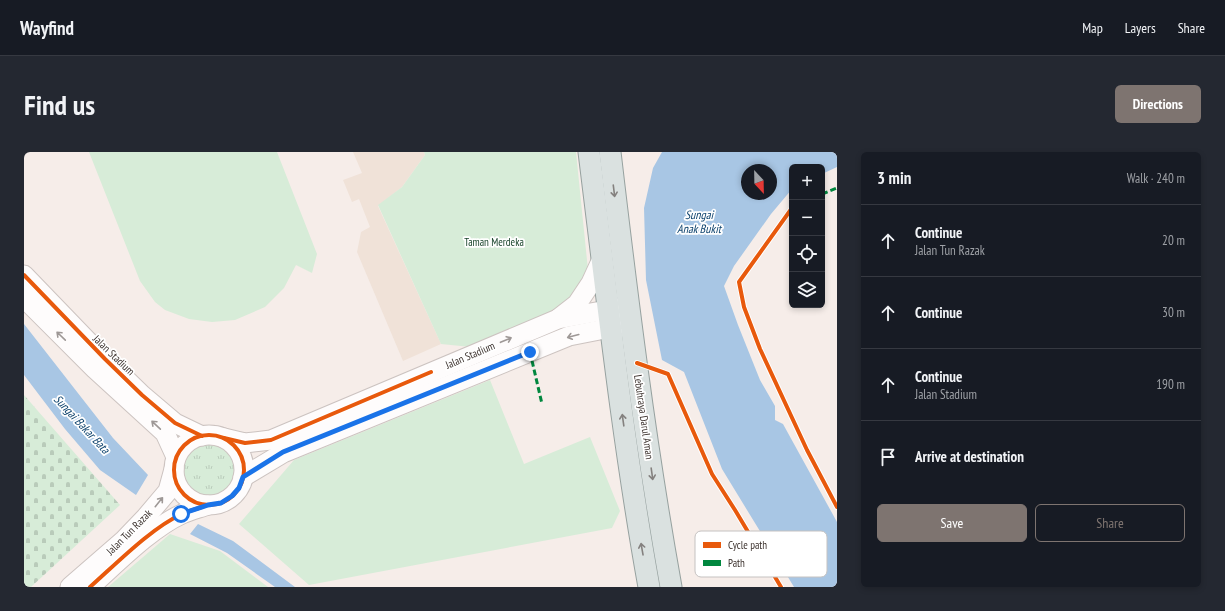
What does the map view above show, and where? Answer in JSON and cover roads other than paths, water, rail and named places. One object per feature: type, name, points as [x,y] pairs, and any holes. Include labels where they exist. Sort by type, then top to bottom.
[{"type":"main road","name":"Lebuhraya Darul Aman","points":[[589,152],[634,496],[649,587]]},
{"type":"main road","name":"Lebuhraya Darul Aman","points":[[610,152],[630,315],[660,526],[671,587]]},
{"type":"main road","points":[[558,319],[577,304],[591,283],[602,259]]},
{"type":"main road","name":"Jalan Stadium","points":[[24,275],[142,395],[175,423],[202,436]]},
{"type":"main road","name":"Jalan Stadium","points":[[24,298],[95,369],[165,434],[175,463]]},
{"type":"main road","name":"Jalan Stadium","points":[[224,438],[245,443],[271,440],[558,319],[610,318],[630,315]]},
{"type":"main road","name":"Jalan Stadium","points":[[243,477],[283,452],[610,318]]},
{"type":"main road","points":[[213,435],[224,438],[234,445],[240,454],[244,465],[243,477],[239,488],[232,496],[221,503],[208,505],[188,498],[180,490],[175,480],[175,463],[182,447],[191,440],[202,436],[213,435]]},
{"type":"main road","name":"Jalan Tun Razak","points":[[70,587],[123,541],[146,517],[168,490],[175,463]]},
{"type":"main road","name":"Jalan Tun Razak","points":[[90,587],[131,550],[160,527],[181,514],[208,505]]},
{"type":"water","name":"Sungai Anak Bukit","points":[[662,152],[837,152],[837,167],[825,173],[825,164],[789,164],[789,193],[771,214],[734,266],[724,286],[760,380],[775,406],[775,420],[783,424],[837,522],[837,587],[794,587],[788,577],[827,577],[827,531],[760,531],[722,469],[684,372],[662,360],[646,280],[644,208],[653,168]]},
{"type":"water","name":"Sungai Bakar Bata","points":[[24,324],[113,438],[148,475],[136,495],[100,470],[65,429],[24,375]]},
{"type":"water","points":[[198,524],[233,541],[295,587],[275,587],[227,553],[190,534]]},
{"type":"park label","name":"Taman Merdeka","points":[[494,242]]}]
